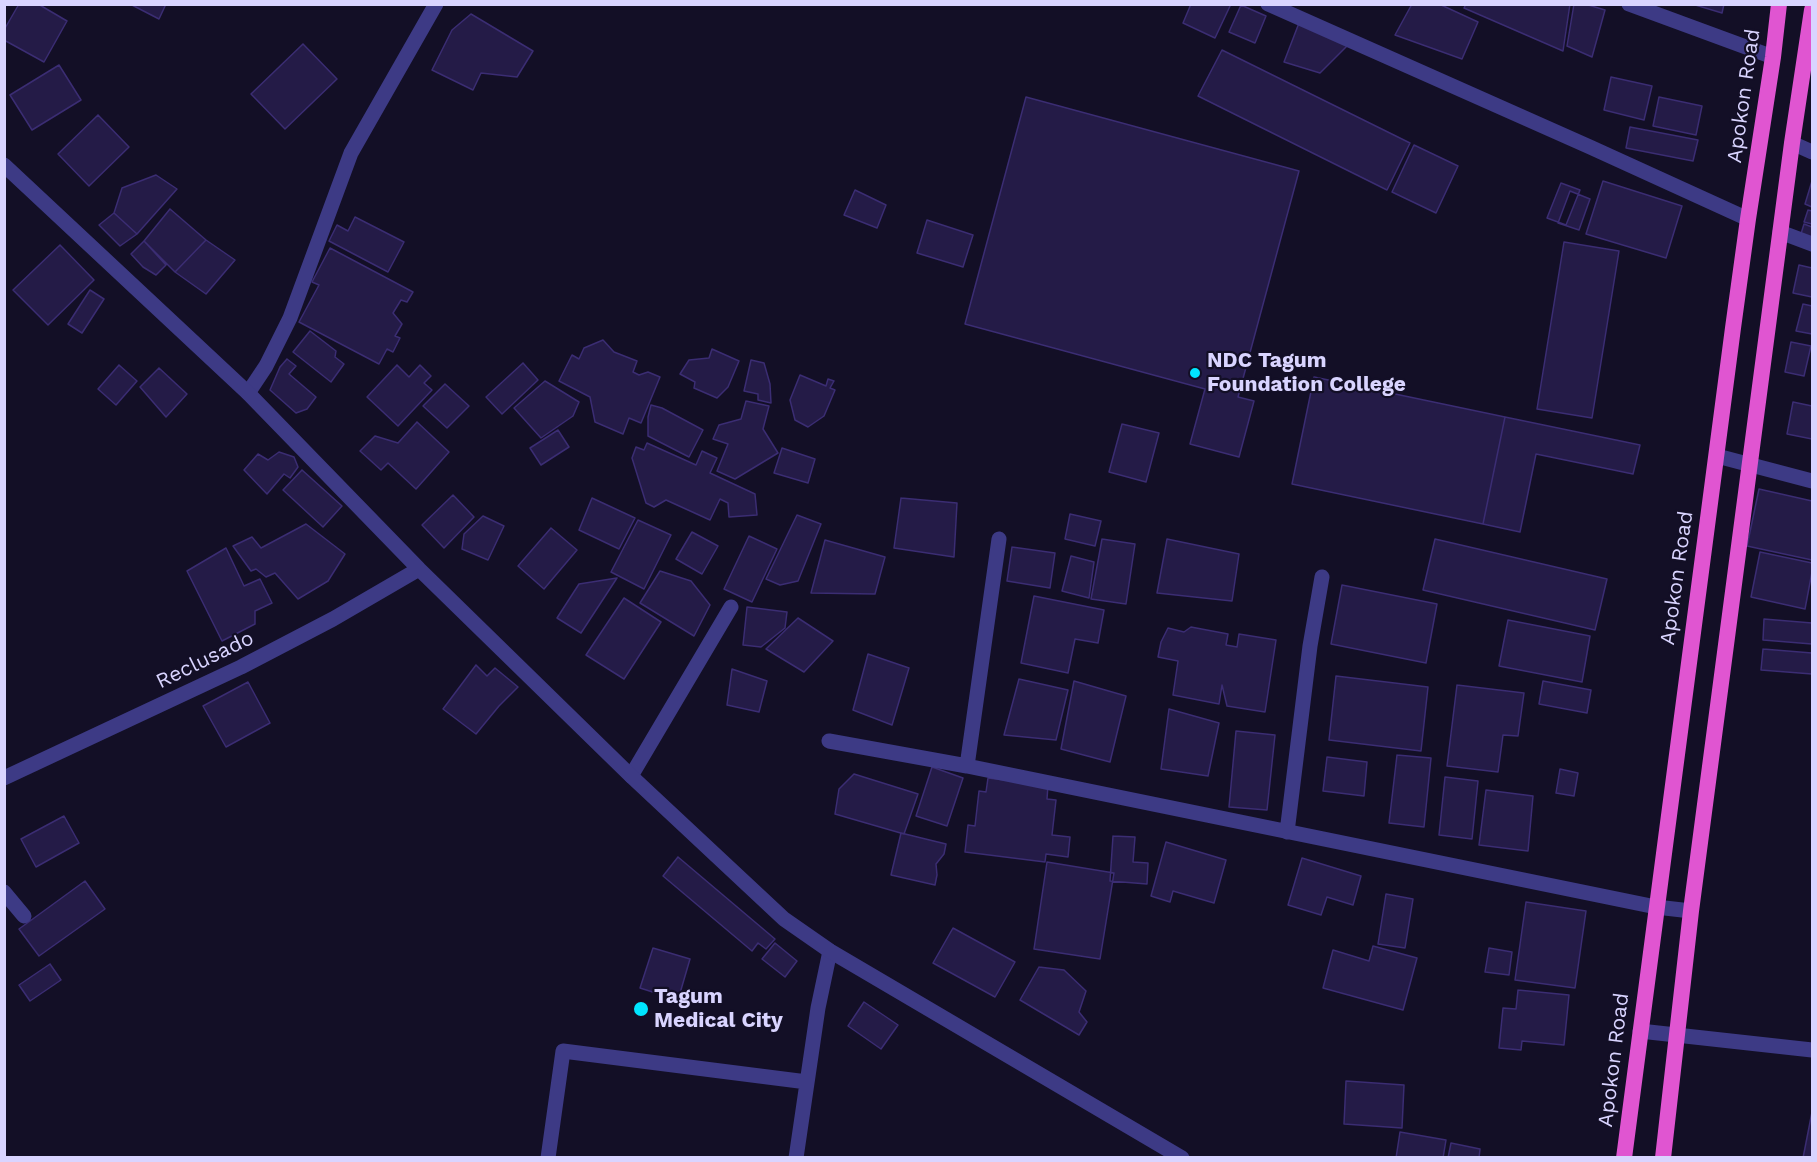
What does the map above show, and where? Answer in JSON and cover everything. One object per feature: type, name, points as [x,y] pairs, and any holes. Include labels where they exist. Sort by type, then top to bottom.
[{"type":"highway","name":"Apokon Road","points":[[1624,1158],[1748,219],[1779,4]]},
{"type":"highway","points":[[1663,1158],[1691,911],[1780,232],[1812,10]]},
{"type":"street","points":[[248,393],[266,366],[290,318],[351,153],[436,4]]},
{"type":"street","points":[[1268,4],[1748,219]]},
{"type":"street","points":[[1629,4],[1773,57]]},
{"type":"street","points":[[1792,143],[1812,152]]},
{"type":"street","points":[[4,165],[248,393],[419,569],[632,776],[784,919],[830,951],[1182,1158]]},
{"type":"street","points":[[1780,232],[1812,244]]},
{"type":"street","points":[[1717,456],[1812,481]]},
{"type":"street","points":[[967,766],[999,539]]},
{"type":"street","name":"Reclusado","points":[[4,778],[241,667],[333,619],[419,569]]},
{"type":"street","points":[[1287,832],[1310,646],[1322,577]]},
{"type":"street","points":[[632,776],[731,607]]},
{"type":"street","points":[[829,741],[967,766],[1656,907],[1691,911]]},
{"type":"street","points":[[4,892],[24,916]]},
{"type":"street","points":[[796,1158],[818,1008],[830,951]]},
{"type":"street","points":[[1640,1030],[1812,1050]]},
{"type":"street","points":[[548,1158],[563,1051],[807,1082]]},
{"type":"building","points":[[19,4],[38,4],[67,21],[44,62],[4,40],[4,30]]},
{"type":"building","points":[[130,4],[166,4],[159,19]]},
{"type":"building","points":[[1191,4],[1231,4],[1215,38],[1183,23]]},
{"type":"building","points":[[1412,4],[1439,4],[1478,22],[1462,59],[1395,35]]},
{"type":"building","points":[[1466,4],[1570,4],[1563,51],[1464,8]]},
{"type":"building","points":[[1574,4],[1585,4],[1605,10],[1592,57],[1567,46]]},
{"type":"building","points":[[1692,4],[1724,4],[1722,13]]},
{"type":"building","points":[[1241,5],[1266,16],[1255,43],[1229,32]]},
{"type":"building","points":[[471,14],[533,51],[517,77],[481,73],[473,90],[432,70],[452,30]]},
{"type":"building","points":[[1299,23],[1348,45],[1320,73],[1284,62]]},
{"type":"building","points":[[303,44],[337,79],[285,129],[251,94]]},
{"type":"building","points":[[1222,50],[1410,143],[1387,190],[1198,96]]},
{"type":"building","points":[[59,65],[81,100],[32,130],[10,95]]},
{"type":"building","points":[[1611,77],[1652,86],[1644,120],[1604,110]]},
{"type":"building","points":[[1026,97],[1299,171],[1238,397],[1254,401],[1239,457],[1190,444],[1205,389],[965,324]]},
{"type":"building","points":[[1659,97],[1702,106],[1696,135],[1653,126]]},
{"type":"building","points":[[98,115],[129,147],[89,186],[58,154]]},
{"type":"building","points":[[1630,127],[1698,140],[1693,161],[1626,148]]},
{"type":"building","points":[[1414,145],[1458,166],[1436,213],[1392,192]]},
{"type":"building","points":[[156,175],[177,189],[137,234],[114,213],[122,188]]},
{"type":"building","points":[[1603,181],[1682,206],[1666,258],[1586,234]]},
{"type":"building","points":[[1812,181],[1812,207],[1805,204]]},
{"type":"building","points":[[1561,183],[1580,190],[1566,225],[1547,218]]},
{"type":"building","points":[[855,190],[886,205],[877,228],[844,215]]},
{"type":"building","points":[[1570,191],[1590,199],[1579,230],[1558,223]]},
{"type":"building","points":[[170,209],[206,240],[175,272],[144,241]]},
{"type":"building","points":[[1808,210],[1812,211],[1812,224],[1804,222]]},
{"type":"building","points":[[114,213],[137,234],[120,246],[99,225]]},
{"type":"building","points":[[355,217],[404,242],[388,272],[329,241],[337,225],[348,231]]},
{"type":"building","points":[[927,220],[973,235],[963,267],[917,253]]},
{"type":"building","points":[[1804,224],[1812,227],[1812,240],[1800,237]]},
{"type":"building","points":[[206,240],[235,260],[206,294],[175,272]]},
{"type":"building","points":[[144,241],[166,265],[156,275],[143,267],[131,254]]},
{"type":"building","points":[[1564,242],[1619,251],[1592,418],[1537,409]]},
{"type":"building","points":[[60,245],[94,280],[48,325],[13,290]]},
{"type":"building","points":[[330,248],[413,292],[407,302],[401,300],[393,313],[402,324],[395,336],[400,338],[393,352],[387,349],[379,364],[299,322],[319,285],[312,282]]},
{"type":"building","points":[[1799,265],[1812,268],[1812,297],[1793,293]]},
{"type":"building","points":[[90,290],[104,299],[82,333],[68,324]]},
{"type":"building","points":[[1803,304],[1812,306],[1812,334],[1796,331]]},
{"type":"building","points":[[310,331],[336,351],[335,357],[344,364],[331,382],[293,352]]},
{"type":"building","points":[[603,340],[614,352],[637,361],[633,372],[639,375],[648,372],[660,377],[641,423],[629,418],[623,434],[595,422],[590,397],[559,381],[572,355],[579,359],[584,348]]},
{"type":"building","points":[[1791,342],[1811,346],[1804,376],[1785,372]]},
{"type":"building","points":[[712,349],[739,361],[728,387],[717,398],[694,388],[695,382],[680,374],[689,360],[709,358]]},
{"type":"building","points":[[287,359],[296,366],[289,374],[316,397],[307,409],[296,413],[270,390],[280,367]]},
{"type":"building","points":[[751,360],[764,363],[770,384],[771,403],[758,400],[758,394],[744,391]]},
{"type":"building","points":[[523,363],[538,380],[502,414],[486,397]]},
{"type":"building","points":[[119,365],[137,381],[116,405],[98,389]]},
{"type":"building","points":[[397,365],[409,377],[420,365],[431,376],[424,383],[432,390],[398,426],[367,397]]},
{"type":"building","points":[[159,368],[187,394],[166,417],[140,387]]},
{"type":"building","points":[[800,375],[826,386],[828,379],[834,381],[830,388],[835,390],[824,416],[808,427],[795,420],[790,400]]},
{"type":"building","points":[[1314,377],[1505,417],[1483,524],[1292,484]]},
{"type":"building","points":[[545,381],[579,402],[573,416],[541,438],[514,408]]},
{"type":"building","points":[[445,384],[469,406],[447,428],[423,406]]},
{"type":"building","points":[[746,401],[769,406],[763,429],[778,453],[735,479],[717,471],[728,444],[713,439],[719,425],[741,419]]},
{"type":"building","points":[[1793,402],[1812,406],[1812,439],[1787,434]]},
{"type":"building","points":[[651,405],[662,408],[703,430],[689,457],[648,436],[648,417]]},
{"type":"building","points":[[1505,417],[1640,445],[1633,474],[1536,454],[1520,532],[1483,524]]},
{"type":"building","points":[[417,422],[449,452],[416,489],[388,463],[381,470],[360,451],[375,436],[398,443]]},
{"type":"building","points":[[1122,424],[1159,433],[1146,482],[1109,472]]},
{"type":"building","points":[[558,430],[569,447],[541,465],[530,448]]},
{"type":"building","points":[[647,443],[696,465],[702,451],[717,458],[710,473],[755,494],[757,515],[729,517],[728,503],[720,499],[710,520],[666,500],[654,507],[646,503],[632,458],[636,447],[644,450]]},
{"type":"building","points":[[782,448],[815,459],[808,483],[774,473]]},
{"type":"building","points":[[279,452],[294,457],[298,467],[290,478],[284,474],[267,494],[244,470],[258,454],[268,460]]},
{"type":"building","points":[[302,470],[342,506],[323,527],[283,490]]},
{"type":"building","points":[[1759,489],[1812,501],[1812,560],[1747,546]]},
{"type":"building","points":[[453,495],[474,517],[444,548],[422,525]]},
{"type":"building","points":[[592,498],[635,518],[619,549],[579,530]]},
{"type":"building","points":[[901,498],[957,503],[954,557],[894,548]]},
{"type":"building","points":[[1070,514],[1101,521],[1095,546],[1065,539]]},
{"type":"building","points":[[797,515],[821,524],[798,581],[780,585],[766,579]]},
{"type":"building","points":[[483,516],[504,526],[488,560],[462,549],[464,534]]},
{"type":"building","points":[[638,520],[671,535],[644,589],[611,572]]},
{"type":"building","points":[[306,524],[345,554],[328,581],[298,599],[275,573],[266,577],[256,569],[251,571],[233,546],[252,537],[261,548]]},
{"type":"building","points":[[551,528],[577,550],[544,589],[518,566]]},
{"type":"building","points":[[692,532],[718,546],[702,574],[676,559]]},
{"type":"building","points":[[749,536],[777,549],[752,602],[724,589]]},
{"type":"building","points":[[1102,539],[1135,544],[1126,604],[1091,599]]},
{"type":"building","points":[[1167,539],[1239,554],[1232,601],[1157,593]]},
{"type":"building","points":[[1435,539],[1607,579],[1595,630],[1423,590]]},
{"type":"building","points":[[825,540],[885,557],[875,594],[811,593]]},
{"type":"building","points":[[1012,547],[1055,553],[1050,588],[1007,581]]},
{"type":"building","points":[[226,548],[244,586],[260,579],[272,603],[255,611],[255,624],[222,641],[187,571]]},
{"type":"building","points":[[1760,552],[1812,563],[1805,609],[1751,597]]},
{"type":"building","points":[[1071,556],[1094,562],[1089,598],[1062,591]]},
{"type":"building","points":[[660,571],[691,581],[710,605],[694,636],[640,603]]},
{"type":"building","points":[[617,578],[581,633],[557,618],[579,584]]},
{"type":"building","points":[[1342,585],[1437,604],[1426,663],[1331,644]]},
{"type":"building","points":[[1034,596],[1104,610],[1098,643],[1075,639],[1068,673],[1021,663]]},
{"type":"building","points":[[624,598],[661,622],[624,679],[586,655]]},
{"type":"building","points":[[747,607],[787,612],[785,628],[761,647],[743,645]]},
{"type":"building","points":[[798,618],[833,641],[804,672],[766,649]]},
{"type":"building","points":[[1764,619],[1812,623],[1812,644],[1763,640]]},
{"type":"building","points":[[1508,620],[1590,636],[1582,682],[1499,666]]},
{"type":"building","points":[[1191,627],[1228,634],[1226,645],[1237,647],[1239,634],[1276,640],[1265,712],[1227,706],[1222,685],[1219,704],[1173,695],[1178,661],[1158,657],[1161,642],[1168,628],[1184,632]]},
{"type":"building","points":[[1763,649],[1812,653],[1812,674],[1761,670]]},
{"type":"building","points":[[868,654],[909,668],[892,725],[853,710]]},
{"type":"building","points":[[476,665],[487,676],[495,668],[518,687],[476,734],[443,709]]},
{"type":"building","points":[[732,669],[767,681],[759,712],[727,705]]},
{"type":"building","points":[[1336,676],[1428,687],[1421,751],[1329,740]]},
{"type":"building","points":[[1019,679],[1068,690],[1056,740],[1004,735]]},
{"type":"building","points":[[1074,681],[1126,696],[1110,762],[1061,749]]},
{"type":"building","points":[[1543,681],[1591,690],[1587,713],[1539,704]]},
{"type":"building","points":[[248,682],[270,723],[226,747],[203,706]]},
{"type":"building","points":[[1457,685],[1524,693],[1518,736],[1503,735],[1498,772],[1447,766]]},
{"type":"building","points":[[1169,709],[1219,723],[1208,776],[1161,769]]},
{"type":"building","points":[[1236,731],[1275,735],[1267,810],[1229,807]]},
{"type":"building","points":[[1397,755],[1431,758],[1424,827],[1389,823]]},
{"type":"building","points":[[1327,757],[1367,762],[1364,796],[1323,791]]},
{"type":"building","points":[[932,767],[963,778],[947,826],[916,816]]},
{"type":"building","points":[[1560,769],[1578,773],[1574,796],[1556,793]]},
{"type":"building","points":[[854,774],[918,794],[904,834],[835,814],[839,789]]},
{"type":"building","points":[[1445,777],[1478,781],[1472,839],[1439,835]]},
{"type":"building","points":[[988,778],[1048,785],[1047,799],[1056,800],[1052,835],[1070,837],[1068,857],[1046,854],[1045,862],[965,852],[968,825],[975,826],[979,791],[986,792]]},
{"type":"building","points":[[1486,790],[1533,796],[1528,851],[1479,845]]},
{"type":"building","points":[[64,816],[79,843],[36,867],[21,839]]},
{"type":"building","points":[[901,833],[946,844],[944,854],[936,864],[935,885],[891,875]]},
{"type":"building","points":[[1113,836],[1135,837],[1133,862],[1148,863],[1147,884],[1110,881]]},
{"type":"building","points":[[1166,842],[1226,860],[1214,903],[1173,891],[1170,902],[1151,896]]},
{"type":"building","points":[[678,857],[775,939],[766,949],[758,943],[752,951],[663,876]]},
{"type":"building","points":[[1302,858],[1361,876],[1353,905],[1327,897],[1321,915],[1288,905]]},
{"type":"building","points":[[1047,862],[1114,873],[1100,959],[1034,949]]},
{"type":"building","points":[[85,881],[105,909],[39,956],[19,929]]},
{"type":"building","points":[[1386,894],[1413,899],[1405,948],[1378,944]]},
{"type":"building","points":[[1526,902],[1586,911],[1575,988],[1515,980]]},
{"type":"building","points":[[953,928],[1015,962],[995,997],[933,963]]},
{"type":"building","points":[[775,943],[797,961],[785,977],[762,959]]},
{"type":"building","points":[[1373,946],[1417,958],[1403,1010],[1323,988],[1333,950],[1369,961]]},
{"type":"building","points":[[653,948],[690,959],[678,1000],[640,988]]},
{"type":"building","points":[[1489,948],[1512,952],[1509,975],[1485,972]]},
{"type":"building","points":[[50,964],[61,980],[30,1001],[19,985]]},
{"type":"building","points":[[1039,967],[1064,970],[1086,991],[1079,1012],[1087,1022],[1079,1035],[1020,1000]]},
{"type":"building","points":[[1518,990],[1569,995],[1564,1045],[1522,1041],[1521,1050],[1499,1048],[1503,1008],[1516,1009]]},
{"type":"building","points":[[864,1002],[898,1025],[881,1049],[848,1026]]},
{"type":"building","points":[[1346,1081],[1404,1085],[1402,1128],[1344,1124]]},
{"type":"building","points":[[1812,1112],[1812,1158],[1803,1158]]},
{"type":"building","points":[[1400,1132],[1446,1140],[1443,1158],[1396,1158]]},
{"type":"building","points":[[1451,1143],[1480,1149],[1479,1158],[1448,1158]]},
{"type":"place","name":"NDC Tagum Foundation College","points":[[1195,373]]},
{"type":"place","name":"Tagum Medical City","points":[[641,1009]]}]
